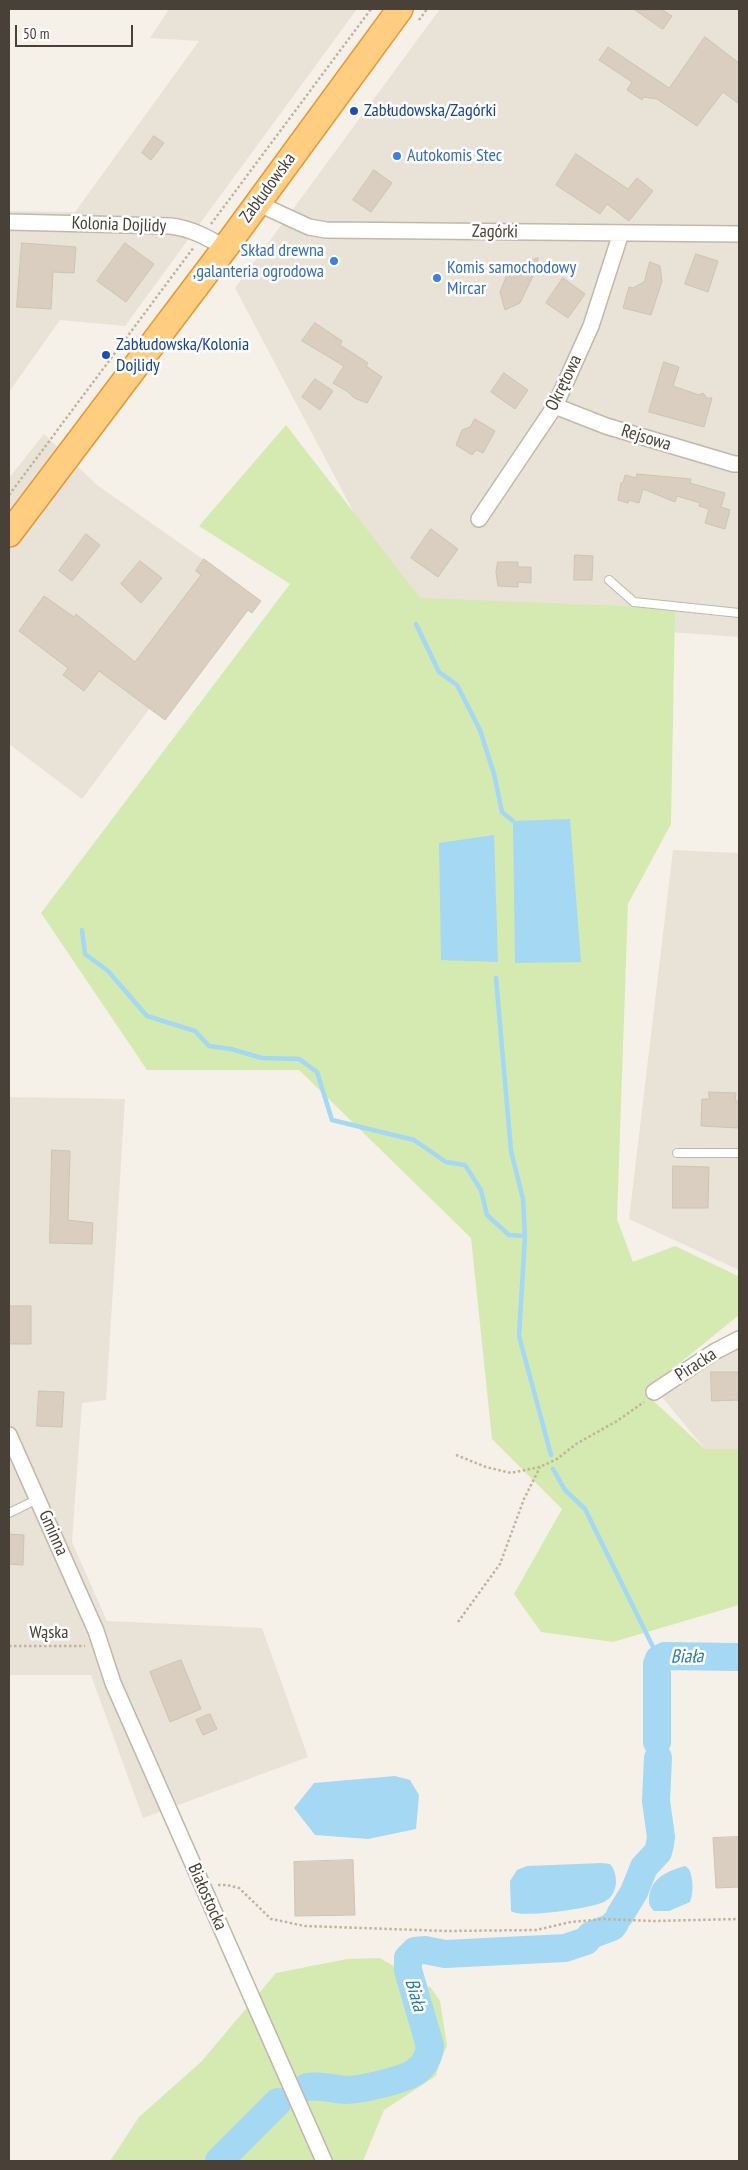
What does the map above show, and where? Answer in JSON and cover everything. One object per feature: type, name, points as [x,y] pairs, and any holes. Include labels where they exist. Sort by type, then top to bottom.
[{"type":"highway","name":"Zabłudowska","points":[[9,534],[225,248],[400,9]]},
{"type":"street","name":"Zagórki","points":[[257,203],[308,227],[326,230],[739,234]]},
{"type":"street","name":"Kolonia Dojlidy","points":[[9,222],[150,225],[187,229],[203,235],[225,248]]},
{"type":"street","name":"Okrętowa","points":[[479,519],[555,406],[592,326],[621,233]]},
{"type":"street","name":"Rejsowa","points":[[555,406],[606,426],[739,464]]},
{"type":"street","name":"Piracka","points":[[654,1392],[714,1352],[739,1339]]},
{"type":"street","name":"Gminna","points":[[9,1435],[96,1631]]},
{"type":"street","name":"Białostocka","points":[[96,1631],[113,1683],[290,2080],[324,2161]]},
{"type":"lane","points":[[609,580],[634,602],[739,613]]},
{"type":"lane","points":[[677,1153],[739,1153]]},
{"type":"lane","points":[[9,1513],[38,1499]]},
{"type":"path","points":[[9,494],[371,9]]},
{"type":"path","points":[[456,1455],[486,1467],[511,1474],[540,1467],[558,1459],[592,1434],[617,1421],[654,1392]]},
{"type":"path","points":[[458,1622],[500,1564],[524,1499],[540,1467]]},
{"type":"path","name":"Wąska","points":[[9,1646],[90,1646]]},
{"type":"path","points":[[202,1886],[227,1884],[239,1888],[271,1919],[305,1926],[447,1931],[536,1930],[571,1922],[604,1918],[653,1921],[739,1919]]},
{"type":"shaded area","points":[[169,9],[357,9],[125,326],[60,320],[9,392],[9,211],[75,212],[199,41],[150,38]]},
{"type":"shaded area","points":[[440,9],[739,9],[739,637],[407,613],[235,288]]},
{"type":"shaded area","points":[[44,434],[97,485],[241,586],[82,799],[9,744],[9,478]]},
{"type":"shaded area","points":[[673,850],[739,853],[739,1270],[629,1219]]},
{"type":"shaded area","points":[[9,1097],[125,1099],[106,1400],[82,1403],[72,1542],[107,1621],[262,1628],[308,1757],[143,1818],[91,1675],[9,1675]]},
{"type":"shaded area","points":[[739,1331],[739,1449],[705,1449],[662,1397]]},
{"type":"green space","points":[[286,425],[420,598],[675,608],[671,824],[628,904],[617,1219],[633,1262],[675,1246],[738,1276],[739,1315],[644,1392],[705,1449],[739,1449],[739,1605],[613,1642],[541,1632],[514,1594],[562,1509],[492,1439],[471,1238],[299,1070],[147,1070],[41,913],[290,584],[199,526]]},
{"type":"green space","points":[[380,1958],[431,1988],[440,2001],[447,2046],[436,2076],[384,2110],[363,2161],[110,2161],[139,2117],[201,2062],[276,1973],[347,1959]]},
{"type":"water","points":[[570,819],[581,962],[515,963],[513,821]]},
{"type":"water","points":[[494,835],[498,962],[441,960],[439,843]]},
{"type":"water","points":[[395,1776],[410,1780],[419,1795],[416,1829],[368,1839],[315,1835],[294,1808],[314,1783]]},
{"type":"water","points":[[610,1864],[616,1880],[613,1894],[604,1902],[572,1910],[542,1913],[528,1914],[511,1911],[510,1881],[517,1870],[527,1866]]},
{"type":"water","points":[[685,1866],[689,1869],[692,1881],[690,1902],[669,1911],[654,1911],[650,1906],[649,1900],[652,1887],[656,1881],[666,1873]]},
{"type":"building","points":[[634,9],[661,9],[672,16],[663,29]]},
{"type":"building","points":[[705,37],[739,63],[739,104],[723,92],[697,126],[657,99],[643,97],[642,100],[627,90],[632,82],[599,60],[608,47],[669,88]]},
{"type":"building","points":[[154,136],[164,143],[151,160],[142,153]]},
{"type":"building","points":[[576,154],[628,189],[637,178],[653,191],[629,221],[607,204],[600,214],[556,185]]},
{"type":"building","points":[[374,170],[392,183],[371,212],[353,200]]},
{"type":"building","points":[[22,243],[76,247],[74,273],[53,272],[51,309],[17,307]]},
{"type":"building","points":[[125,243],[154,264],[126,302],[97,281]]},
{"type":"building","points":[[696,254],[718,261],[708,292],[685,284]]},
{"type":"building","points":[[538,258],[536,275],[534,274],[520,303],[505,310],[500,292],[510,267]]},
{"type":"building","points":[[650,262],[660,266],[662,281],[651,315],[623,308],[629,287],[633,288],[644,282]]},
{"type":"building","points":[[563,278],[585,294],[568,318],[546,303]]},
{"type":"building","points":[[315,323],[342,341],[340,345],[368,363],[366,366],[382,377],[367,403],[354,398],[333,383],[344,366],[302,341]]},
{"type":"building","points":[[664,362],[679,367],[673,386],[699,395],[703,393],[707,398],[712,398],[704,427],[649,412]]},
{"type":"building","points":[[504,373],[528,390],[515,409],[491,392]]},
{"type":"building","points":[[315,379],[333,391],[320,410],[302,397]]},
{"type":"building","points":[[475,419],[495,431],[483,453],[476,450],[472,455],[456,445],[462,430],[470,427]]},
{"type":"building","points":[[637,474],[691,479],[690,483],[725,493],[721,507],[730,510],[725,529],[705,523],[709,509],[699,506],[700,503],[677,496],[675,502],[643,489],[639,503],[629,500],[628,503],[618,500],[621,483],[623,483],[625,475],[636,478]]},
{"type":"building","points":[[431,529],[458,549],[438,577],[411,558]]},
{"type":"building","points":[[86,534],[100,545],[72,581],[59,571]]},
{"type":"building","points":[[575,555],[593,556],[592,580],[574,580]]},
{"type":"building","points":[[204,559],[261,601],[252,613],[248,610],[165,720],[99,671],[84,691],[63,675],[68,668],[19,631],[44,596],[74,617],[76,614],[135,662],[201,575],[196,571]]},
{"type":"building","points":[[140,561],[162,578],[141,603],[121,584]]},
{"type":"building","points":[[498,562],[518,562],[518,567],[531,567],[531,583],[518,582],[518,587],[498,586],[496,572]]},
{"type":"building","points":[[709,1092],[736,1093],[735,1101],[739,1101],[739,1128],[701,1126],[702,1099],[709,1099]]},
{"type":"building","points":[[52,1150],[70,1151],[68,1220],[93,1223],[92,1244],[50,1243]]},
{"type":"building","points":[[673,1166],[709,1167],[708,1208],[673,1208]]},
{"type":"building","points":[[9,1306],[31,1306],[31,1344],[9,1344]]},
{"type":"building","points":[[711,1372],[739,1372],[739,1400],[712,1401]]},
{"type":"building","points":[[39,1391],[64,1392],[62,1427],[37,1426]]},
{"type":"building","points":[[9,1534],[24,1535],[23,1565],[9,1564]]},
{"type":"building","points":[[181,1660],[201,1709],[170,1722],[150,1672]]},
{"type":"building","points":[[210,1714],[217,1729],[203,1735],[196,1720]]},
{"type":"building","points":[[739,1837],[739,1887],[716,1888],[713,1838]]},
{"type":"building","points":[[353,1860],[355,1915],[295,1916],[294,1862]]},
{"type":"waterway","points":[[416,624],[439,672],[457,685],[480,730],[494,774],[502,812],[513,821]]},
{"type":"waterway","points":[[82,930],[85,954],[108,971],[147,1016],[195,1031],[209,1046],[231,1049],[262,1058],[299,1059],[317,1072],[332,1120],[414,1140],[446,1162],[465,1165],[481,1190],[487,1215],[509,1235],[525,1236]]},
{"type":"waterway","points":[[496,978],[511,1151],[523,1199],[525,1236],[519,1336],[551,1455]]},
{"type":"waterway","points":[[553,1469],[565,1490],[585,1509],[659,1659]]},
{"type":"waterway","name":"Biała","points":[[657,1742],[657,1664],[659,1659],[665,1656],[739,1657]]},
{"type":"waterway","name":"Biała","points":[[620,1915],[634,1892],[644,1867],[658,1852],[660,1844],[661,1837],[656,1801],[658,1758]]},
{"type":"waterway","name":"Biała","points":[[307,2087],[353,2090],[409,2075],[418,2070],[423,2064],[430,2046],[408,1970],[408,1958],[415,1951],[425,1950],[445,1954],[565,1948],[586,1941],[591,1935],[612,1927],[615,1923]]},
{"type":"waterway","name":"Biała","points":[[219,2161],[278,2102]]},
{"type":"place","name":"Zabłudowska/Zagórki","points":[[354,111]]},
{"type":"place","name":"Autokomis Stec","points":[[397,156]]},
{"type":"place","name":"Skład drewna ,galanteria ogrodowa","points":[[334,261]]},
{"type":"place","name":"Komis samochodowy Mircar","points":[[437,278]]},
{"type":"place","name":"Zabłudowska/Kolonia Dojlidy","points":[[106,355]]}]
